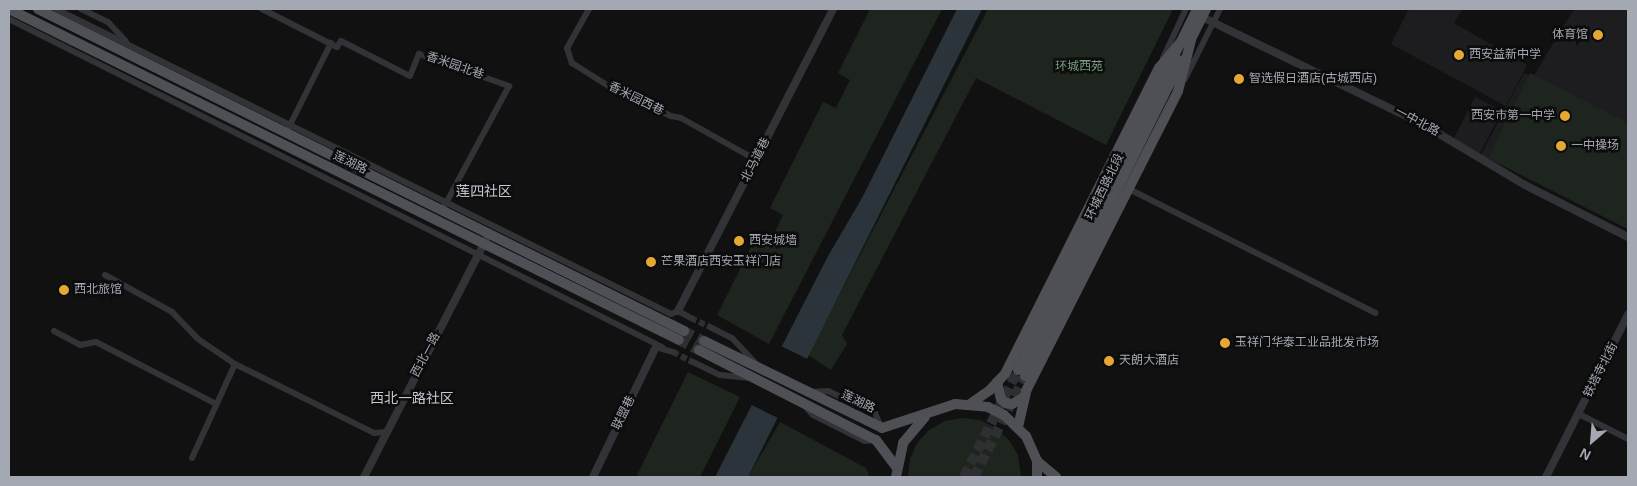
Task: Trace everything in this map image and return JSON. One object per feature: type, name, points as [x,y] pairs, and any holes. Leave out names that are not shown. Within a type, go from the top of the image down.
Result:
[{"type":"main road","name":"莲湖路","points":[[9,9],[481,249],[682,336],[489,234],[444,206],[38,9]]},
{"type":"main road","name":"环城西路北段","points":[[1202,12],[1191,40],[1021,373],[1180,43],[1202,12]]},
{"type":"main road","points":[[1018,427],[1024,397],[1178,91],[1191,40]]},
{"type":"main road","points":[[970,404],[1005,374],[1159,68],[1180,43]]},
{"type":"main road","points":[[754,379],[702,345],[760,368]]},
{"type":"main road","name":"莲湖路","points":[[760,368],[882,428],[928,415],[941,408],[970,404]]},
{"type":"main road","name":"莲湖路","points":[[754,379],[876,440]]},
{"type":"main road","points":[[997,382],[1001,399],[1006,403],[1012,404],[1024,397]]},
{"type":"main road","points":[[970,404],[1004,415],[1018,427],[1037,461],[1056,477]]},
{"type":"main road","points":[[896,472],[906,437],[928,415]]},
{"type":"main road","points":[[865,434],[872,430],[871,423]]},
{"type":"main road","points":[[876,440],[889,453],[896,472]]},
{"type":"main road","points":[[1036,477],[1037,461]]},
{"type":"street","points":[[56,9],[288,129],[331,43]]},
{"type":"street","points":[[81,9],[108,22],[132,47]]},
{"type":"street","name":"香米园北巷","points":[[262,9],[337,46],[341,41],[410,76],[419,54],[509,86],[444,206]]},
{"type":"street","name":"香米园西巷","points":[[589,9],[567,48],[572,62],[610,88],[671,116],[681,118],[756,160]]},
{"type":"street","name":"北马道巷","points":[[678,311],[833,9]]},
{"type":"street","points":[[1159,68],[1186,9]]},
{"type":"street","points":[[1178,91],[1220,9]]},
{"type":"street","name":"一中北路","points":[[1202,12],[1213,22],[1426,126],[1525,185],[1628,237]]},
{"type":"street","points":[[9,19],[481,249],[659,348],[673,352]]},
{"type":"street","points":[[1129,189],[1376,313]]},
{"type":"street","points":[[444,206],[670,314],[678,311],[691,318]]},
{"type":"street","name":"西北一路","points":[[364,477],[489,234]]},
{"type":"street","points":[[105,275],[172,312],[198,339],[235,364],[374,433],[386,432]]},
{"type":"street","name":"铁塔寺北街","points":[[1546,477],[1628,316]]},
{"type":"street","points":[[710,327],[732,338],[760,368]]},
{"type":"street","points":[[54,332],[82,345],[96,342],[216,404]]},
{"type":"street","name":"联盟巷","points":[[593,477],[659,348]]},
{"type":"street","points":[[693,362],[720,375],[754,379]]},
{"type":"street","points":[[192,458],[235,364]]},
{"type":"street","points":[[807,392],[828,391],[875,413],[882,428]]},
{"type":"street","points":[[802,403],[813,415],[865,441],[876,440]]},
{"type":"street","points":[[1579,414],[1628,439]]},
{"type":"shaded area","points":[[957,9],[982,9],[748,477],[715,477],[828,256],[862,198]]},
{"type":"shaded area","name":"西安益新中学","points":[[1409,9],[1462,9],[1454,23],[1527,65],[1506,106],[1391,44]]},
{"type":"shaded area","name":"一中操场","points":[[1574,9],[1628,9],[1628,229],[1481,155],[1524,73],[1533,77]]},
{"type":"shaded area","points":[[1475,97],[1502,111],[1480,153],[1453,140]]},
{"type":"green space","points":[[870,9],[942,9],[769,344],[717,315],[756,237],[769,244],[783,215],[770,208],[823,102],[836,108],[850,80],[838,73]]},
{"type":"green space","name":"环城西苑","points":[[988,9],[1173,9],[1106,145],[976,78],[842,335],[847,344],[831,370],[808,355]]},
{"type":"green space","name":"一中操场","points":[[1530,73],[1628,123],[1628,229],[1488,158]]},
{"type":"green space","points":[[688,372],[740,397],[700,477],[642,477],[637,475]]},
{"type":"green space","points":[[962,418],[980,420],[996,428],[1009,440],[1018,455],[1021,477],[908,477],[910,459],[917,443],[929,430],[945,421]]},
{"type":"green space","points":[[780,422],[866,468],[870,477],[748,477]]},
{"type":"pier","points":[[779,345],[810,360],[781,419],[750,404]]},
{"type":"tunnel","points":[[691,318],[710,327]]},
{"type":"tunnel","points":[[684,331],[704,341]]},
{"type":"tunnel","points":[[679,340],[699,350]]},
{"type":"tunnel","points":[[673,352],[693,362]]},
{"type":"tunnel","points":[[964,477],[1018,370]]},
{"type":"tunnel","points":[[974,477],[1025,376]]},
{"type":"place","name":"体育馆","points":[[1598,35]]},
{"type":"place","name":"西安益新中学","points":[[1459,55]]},
{"type":"place","name":"智选假日酒店(古城西店)","points":[[1239,79]]},
{"type":"place","name":"西安市第一中学","points":[[1565,116]]},
{"type":"place","name":"一中操场","points":[[1561,146]]},
{"type":"place","name":"西安城墙","points":[[739,241]]},
{"type":"place","name":"芒果酒店西安玉祥门店","points":[[651,262]]},
{"type":"place","name":"西北旅馆","points":[[64,290]]},
{"type":"place","name":"玉祥门华泰工业品批发市场","points":[[1225,343]]},
{"type":"place","name":"天朗大酒店","points":[[1109,361]]},
{"type":"district","name":"莲四社区","points":[[484,191]]},
{"type":"district","name":"西北一路社区","points":[[412,398]]}]
